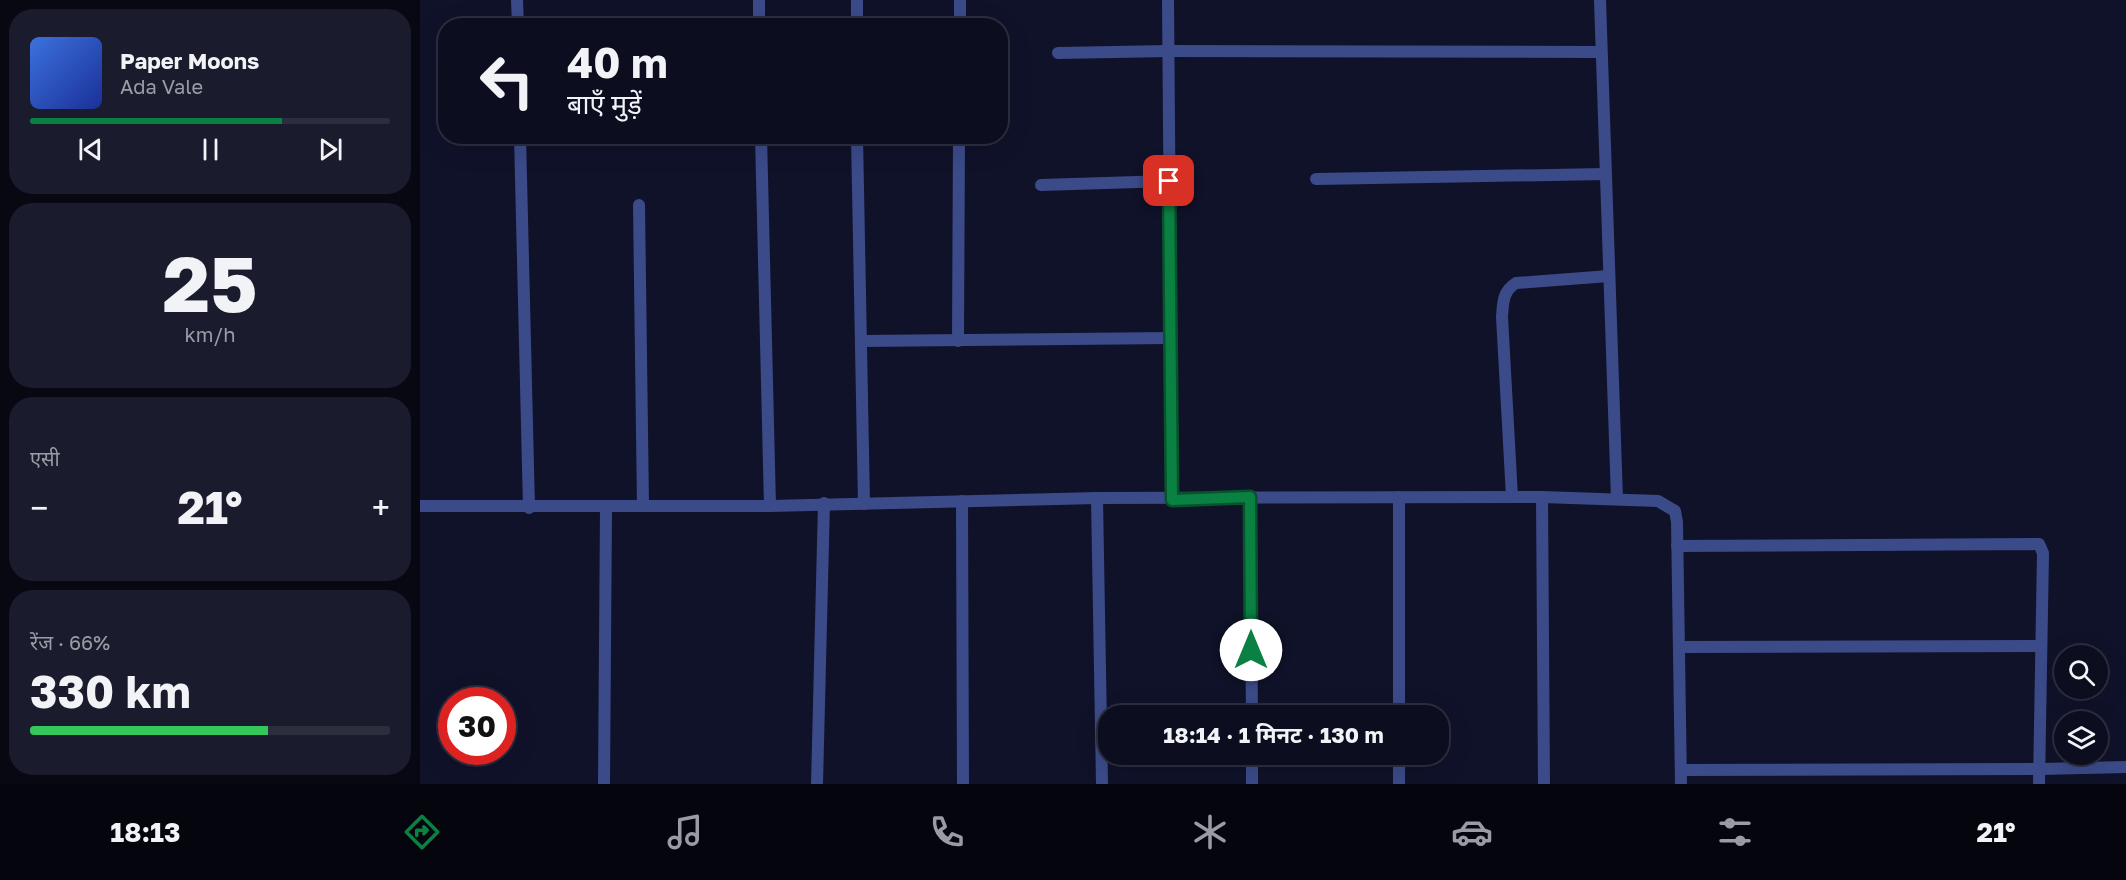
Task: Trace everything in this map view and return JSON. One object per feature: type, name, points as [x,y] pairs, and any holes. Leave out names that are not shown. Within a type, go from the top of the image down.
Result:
[{"type":"street","points":[[517,0],[518,18]]},
{"type":"street","points":[[759,0],[759,18]]},
{"type":"street","points":[[857,0],[857,18]]},
{"type":"street","points":[[960,0],[960,18]]},
{"type":"street","points":[[1168,0],[1172,500]]},
{"type":"street","points":[[1600,0],[1617,499]]},
{"type":"street","points":[[1058,53],[1601,52]]},
{"type":"street","points":[[520,144],[529,508]]},
{"type":"street","points":[[761,144],[770,506]]},
{"type":"street","points":[[857,144],[864,504]]},
{"type":"street","points":[[958,341],[959,144]]},
{"type":"street","points":[[1316,179],[1605,174]]},
{"type":"street","points":[[1041,185],[1169,181]]},
{"type":"street","points":[[639,205],[643,506]]},
{"type":"street","points":[[1512,497],[1502,317],[1503,300],[1508,288],[1516,283],[1609,276]]},
{"type":"street","points":[[861,341],[1171,338]]},
{"type":"street","points":[[420,506],[529,508],[770,506],[824,503],[1097,498],[1172,500],[1250,497],[1542,497],[1658,501],[1675,511],[1677,522],[1680,784]]},
{"type":"street","points":[[1250,497],[1252,705]]},
{"type":"street","points":[[1399,497],[1399,705]]},
{"type":"street","points":[[1542,497],[1544,784]]},
{"type":"street","points":[[1097,498],[1102,784]]},
{"type":"street","points":[[962,501],[963,784]]},
{"type":"street","points":[[817,784],[824,503]]},
{"type":"street","points":[[604,784],[606,507]]},
{"type":"street","points":[[1677,546],[2039,544],[2043,553],[2039,784]]},
{"type":"street","points":[[1680,647],[2041,646]]},
{"type":"street","points":[[1252,765],[1252,784]]},
{"type":"street","points":[[1399,765],[1399,784]]},
{"type":"street","points":[[1681,770],[2126,767]]},
{"type":"route","points":[[1169,181],[1172,500],[1250,497],[1251,650]]}]
